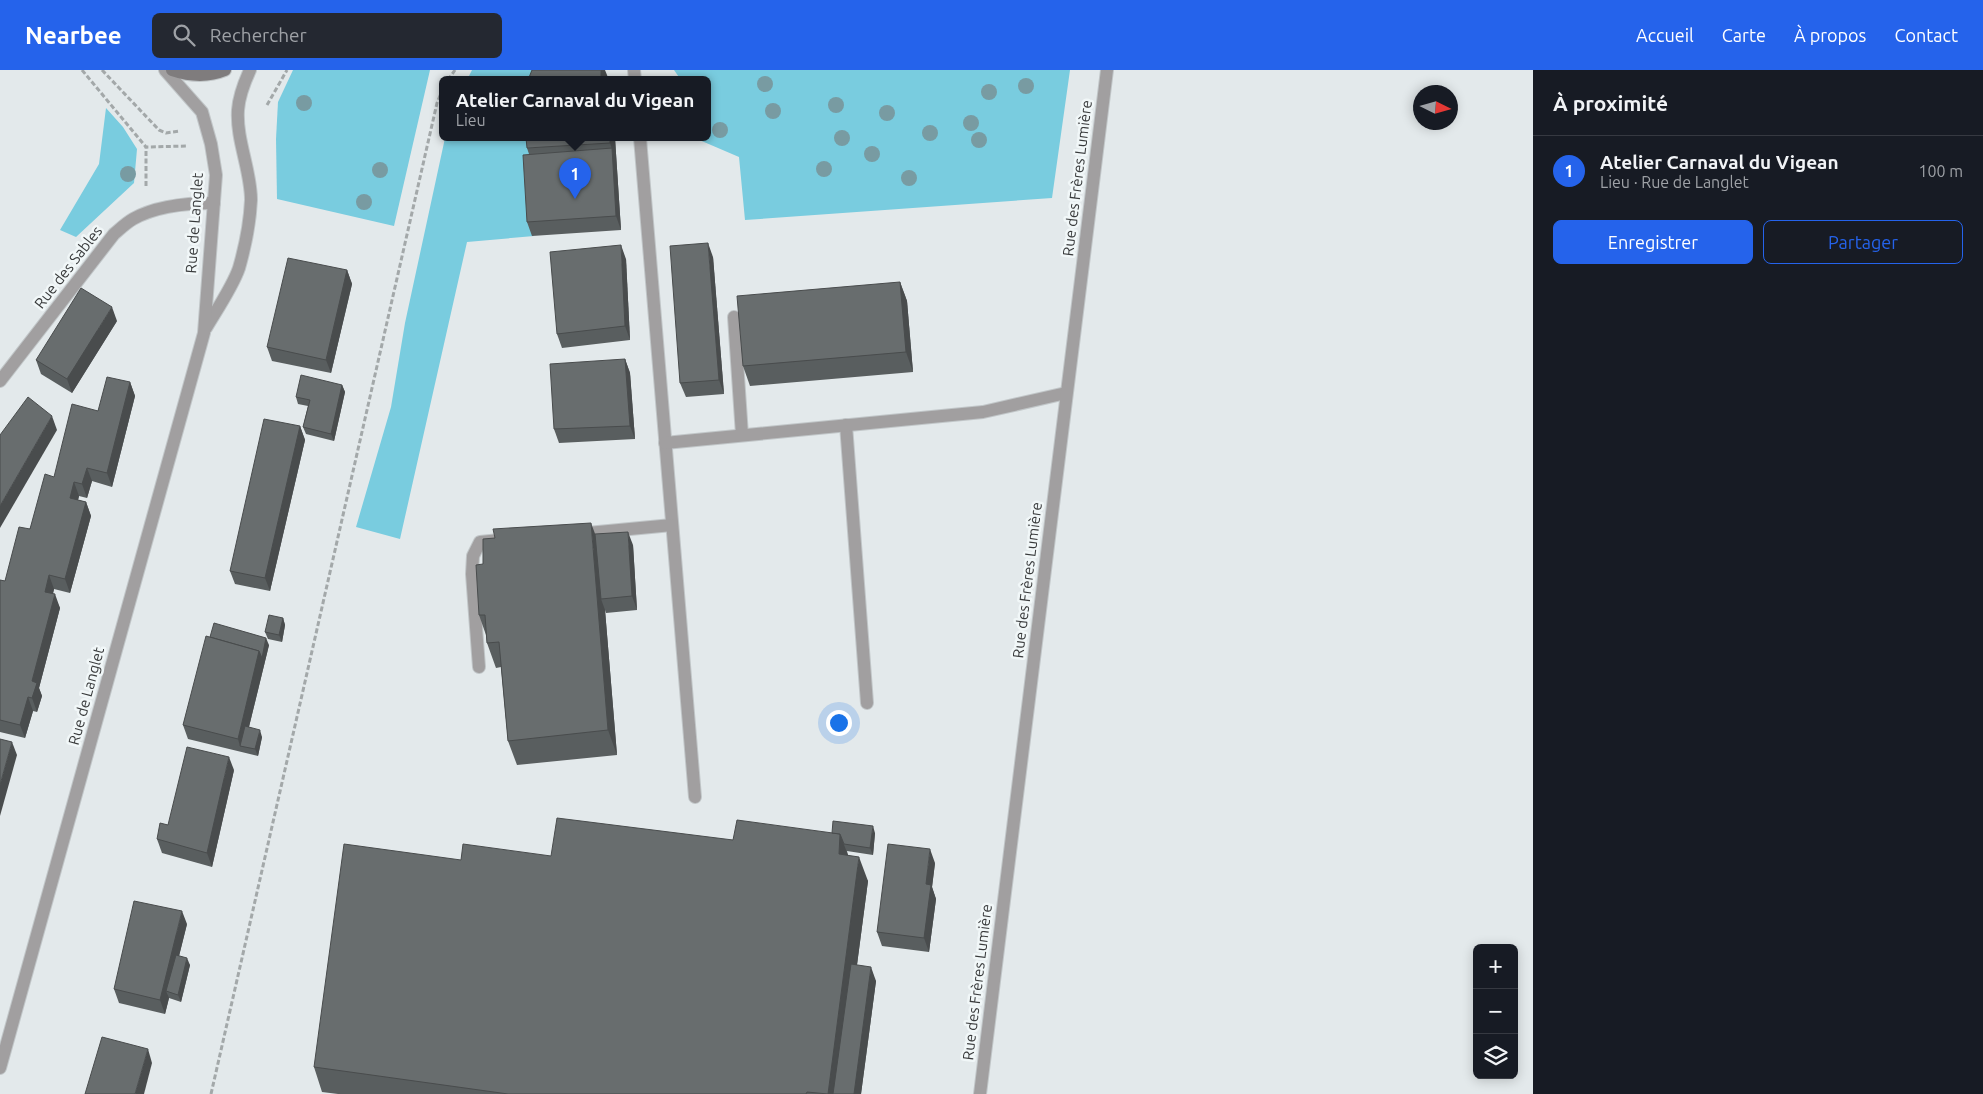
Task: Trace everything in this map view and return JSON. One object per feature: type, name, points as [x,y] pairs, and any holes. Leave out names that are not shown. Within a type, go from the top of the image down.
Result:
[{"type":"main road","points":[[172,70],[187,75],[214,74],[225,70]]},
{"type":"street","name":"Rue de Langlet","points":[[0,1068],[204,333],[216,174],[211,144],[202,112],[165,70]]},
{"type":"street","name":"Rue de Langlet","points":[[204,333],[238,269],[248,225],[251,200],[238,121],[238,109],[241,90],[250,70]]},
{"type":"street","name":"Rue des Frères Lumière","points":[[980,1094],[1107,70]]},
{"type":"street","points":[[640,141],[695,797]]},
{"type":"street","name":"Rue des Sables","points":[[0,381],[114,234],[133,219],[153,212],[192,203],[214,204]]},
{"type":"street","points":[[734,317],[742,435]]},
{"type":"street","points":[[665,442],[983,412],[1066,393]]},
{"type":"street","points":[[846,425],[867,703]]},
{"type":"street","points":[[566,535],[672,526]]},
{"type":"street","points":[[479,667],[472,574],[473,556],[480,542],[508,540]]},
{"type":"path","points":[[82,70],[146,146],[146,193],[153,212]]},
{"type":"path","points":[[210,1094],[439,98]]},
{"type":"path","points":[[146,146],[196,146],[211,144]]},
{"type":"shaded area","points":[[293,70],[430,70],[394,226],[277,199],[276,139],[278,102]]},
{"type":"shaded area","points":[[472,70],[545,70],[543,76],[469,76]]},
{"type":"shaded area","points":[[674,70],[1070,70],[1052,198],[745,220],[739,157],[702,141],[711,141],[711,76],[678,76]]},
{"type":"shaded area","points":[[106,108],[123,127],[137,149],[134,183],[76,237],[60,230],[99,164]]},
{"type":"shaded area","points":[[444,141],[532,141],[532,235],[534,236],[467,242],[400,539],[356,527],[391,407],[405,323]]},
{"type":"building","points":[[532,70],[601,70],[601,76],[530,76]]},
{"type":"building","points":[[526,141],[610,141],[610,143],[527,148]]},
{"type":"building","points":[[612,148],[616,216],[527,222],[523,155]]},
{"type":"building","points":[[708,243],[719,380],[680,383],[670,246]]},
{"type":"building","points":[[621,245],[625,326],[557,334],[550,252]]},
{"type":"building","points":[[288,258],[347,270],[326,360],[267,347]]},
{"type":"building","points":[[900,282],[906,352],[743,366],[737,296]]},
{"type":"building","points":[[81,288],[112,307],[67,379],[36,360]]},
{"type":"building","points":[[625,359],[630,426],[554,429],[550,364]]},
{"type":"building","points":[[301,375],[342,385],[331,434],[303,427],[310,400],[296,397]]},
{"type":"building","points":[[107,377],[130,382],[107,473],[87,468],[82,484],[74,482],[70,498],[86,502],[65,579],[49,575],[45,592],[55,594],[32,681],[37,683],[32,698],[28,697],[20,725],[0,720],[0,580],[5,581],[19,527],[30,529],[45,474],[54,477],[72,404],[98,411]]},
{"type":"building","points":[[28,397],[52,416],[0,506],[0,435]]},
{"type":"building","points":[[264,419],[300,426],[265,578],[230,571]]},
{"type":"building","points":[[591,523],[608,730],[508,741],[499,642],[487,643],[485,615],[479,615],[476,565],[483,564],[483,539],[495,538],[493,529]]},
{"type":"building","points":[[628,532],[632,596],[601,599],[595,534]]},
{"type":"building","points":[[269,615],[283,618],[279,635],[265,632]]},
{"type":"building","points":[[214,623],[266,638],[262,658],[259,651],[210,637]]},
{"type":"building","points":[[206,636],[259,651],[238,739],[183,725]]},
{"type":"building","points":[[245,726],[260,730],[255,749],[240,746]]},
{"type":"building","points":[[0,739],[12,742],[0,785]]},
{"type":"building","points":[[187,747],[229,757],[207,853],[157,839],[160,823],[168,825]]},
{"type":"building","points":[[557,818],[733,840],[737,820],[840,834],[839,854],[859,857],[828,1094],[807,1092],[806,1094],[508,1094],[314,1067],[344,844],[461,860],[463,844],[551,856]]},
{"type":"building","points":[[833,821],[873,826],[870,848],[844,844],[840,834],[832,833]]},
{"type":"building","points":[[888,844],[930,849],[926,884],[931,885],[924,938],[877,932]]},
{"type":"building","points":[[134,901],[182,911],[160,1000],[114,989]]},
{"type":"building","points":[[176,955],[187,958],[178,995],[166,991]]},
{"type":"building","points":[[851,964],[871,967],[854,1094],[833,1094]]},
{"type":"building","points":[[102,1037],[148,1049],[135,1094],[85,1094]]},
{"type":"place","name":"Atelier Carnaval du Vigean","points":[[575,199]]}]
